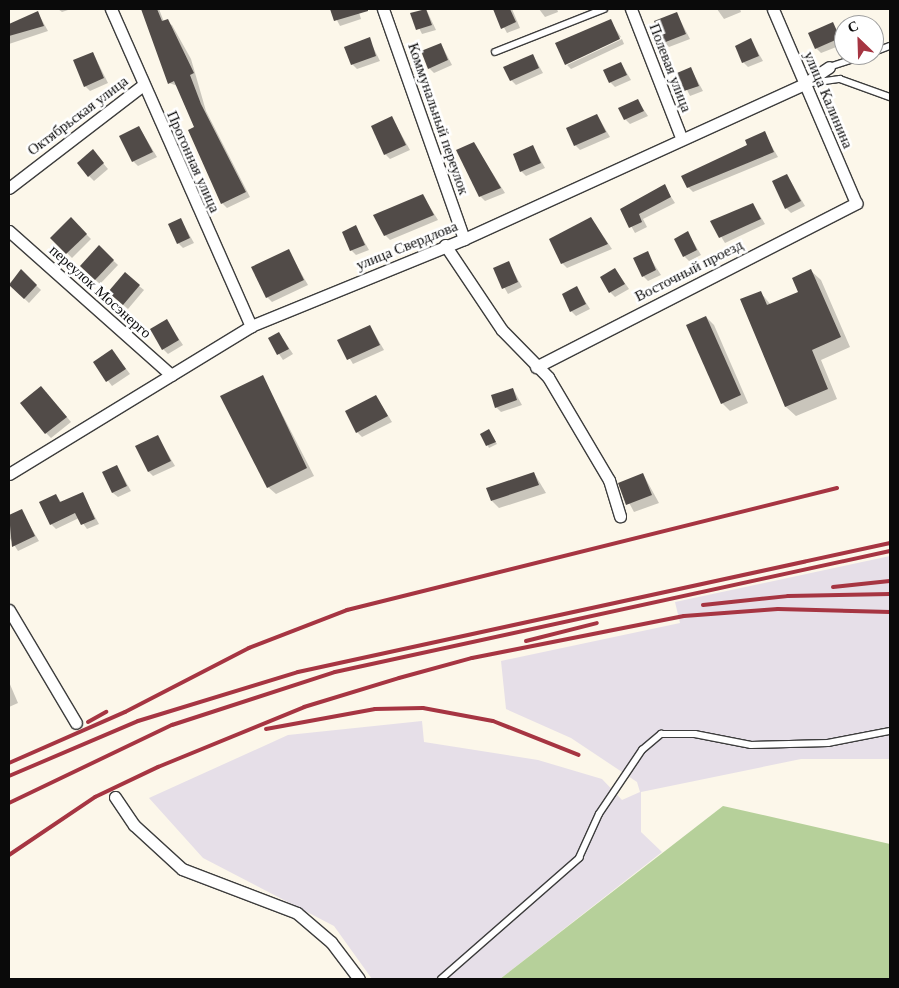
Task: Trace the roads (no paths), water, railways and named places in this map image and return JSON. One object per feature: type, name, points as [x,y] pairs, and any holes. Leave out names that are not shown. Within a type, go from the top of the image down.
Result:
[{"type":"street","name":"Прогонная улица","points":[[111,9],[142,86],[251,326]]},
{"type":"street","name":"Коммунальный переулок","points":[[383,9],[464,239]]},
{"type":"street","name":"Полевая улица","points":[[631,9],[681,137]]},
{"type":"street","name":"улица Калинина","points":[[773,9],[856,203]]},
{"type":"street","name":"улица Свердлова","points":[[9,474],[251,326],[464,239],[681,137],[804,84],[829,67]]},
{"type":"street","name":"Октябрьская улица","points":[[9,188],[142,86]]},
{"type":"street","name":"Восточный проезд","points":[[536,367],[856,203]]},
{"type":"street","name":"переулок Мосэнерго","points":[[9,231],[171,375]]},
{"type":"street","points":[[446,245],[502,330],[536,367],[548,377],[609,480],[620,516]]},
{"type":"street","points":[[9,610],[76,722]]},
{"type":"street","points":[[114,797],[134,825],[182,869],[297,912],[331,942],[359,979]]},
{"type":"lane","points":[[495,52],[604,9]]},
{"type":"lane","points":[[829,67],[835,65]]},
{"type":"lane","points":[[804,84],[840,78],[890,97]]},
{"type":"lane","points":[[441,979],[579,858],[599,814],[642,750],[662,734],[695,734],[751,745],[828,743],[890,731]]},
{"type":"railway","points":[[9,763],[125,712],[249,648],[347,610],[837,488]]},
{"type":"railway","points":[[9,776],[138,721],[298,672],[890,543]]},
{"type":"railway","points":[[9,803],[172,725],[335,672],[890,551]]},
{"type":"railway","points":[[833,587],[890,581]]},
{"type":"railway","points":[[703,605],[788,596],[890,594]]},
{"type":"railway","points":[[9,855],[95,797],[158,767],[304,707],[399,678],[472,658],[684,616],[778,609],[890,612]]},
{"type":"railway","points":[[526,641],[597,623]]},
{"type":"railway","points":[[266,729],[375,709],[423,708],[493,721],[579,755]]},
{"type":"railway","points":[[88,722],[106,712]]}]
